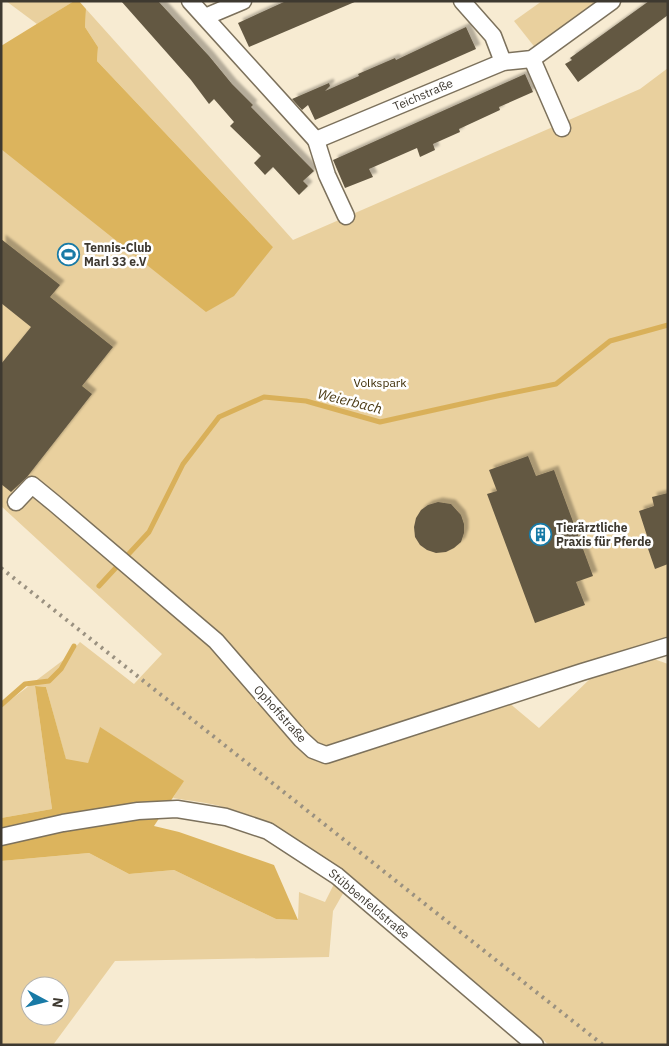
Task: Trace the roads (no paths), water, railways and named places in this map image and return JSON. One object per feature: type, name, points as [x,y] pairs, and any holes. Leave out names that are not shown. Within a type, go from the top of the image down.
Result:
[{"type":"street","points":[[190,1],[316,140],[326,175],[346,216]]},
{"type":"street","points":[[206,17],[243,1]]},
{"type":"street","points":[[462,1],[493,36],[503,62]]},
{"type":"street","points":[[562,128],[532,59],[612,1]]},
{"type":"street","name":"Teichstraße","points":[[316,140],[503,62],[532,59]]},
{"type":"street","name":"Ophoffstraße","points":[[16,502],[32,486],[54,502],[216,641],[301,739],[312,750],[326,755],[668,646]]},
{"type":"street","name":"Stübbenfeldstraße","points":[[1,837],[63,823],[138,811],[177,809],[226,817],[268,831],[337,876],[535,1045]]},
{"type":"waterway","name":"Weierbach","points":[[99,586],[149,532],[183,464],[219,417],[264,397],[306,401],[380,422],[556,384],[610,341],[668,325]]},
{"type":"waterway","name":"Weierbach","points":[[1,705],[25,684],[49,681],[61,669],[74,646]]},
{"type":"railway","points":[[1,568],[603,1045]]},
{"type":"place","name":"Tennis-Club Marl 33 e.V","points":[[68,255]]},
{"type":"place","name":"Tierärztliche Praxis für Pferde","points":[[540,535]]},
{"type":"park label","name":"Volkspark","points":[[380,383]]}]
